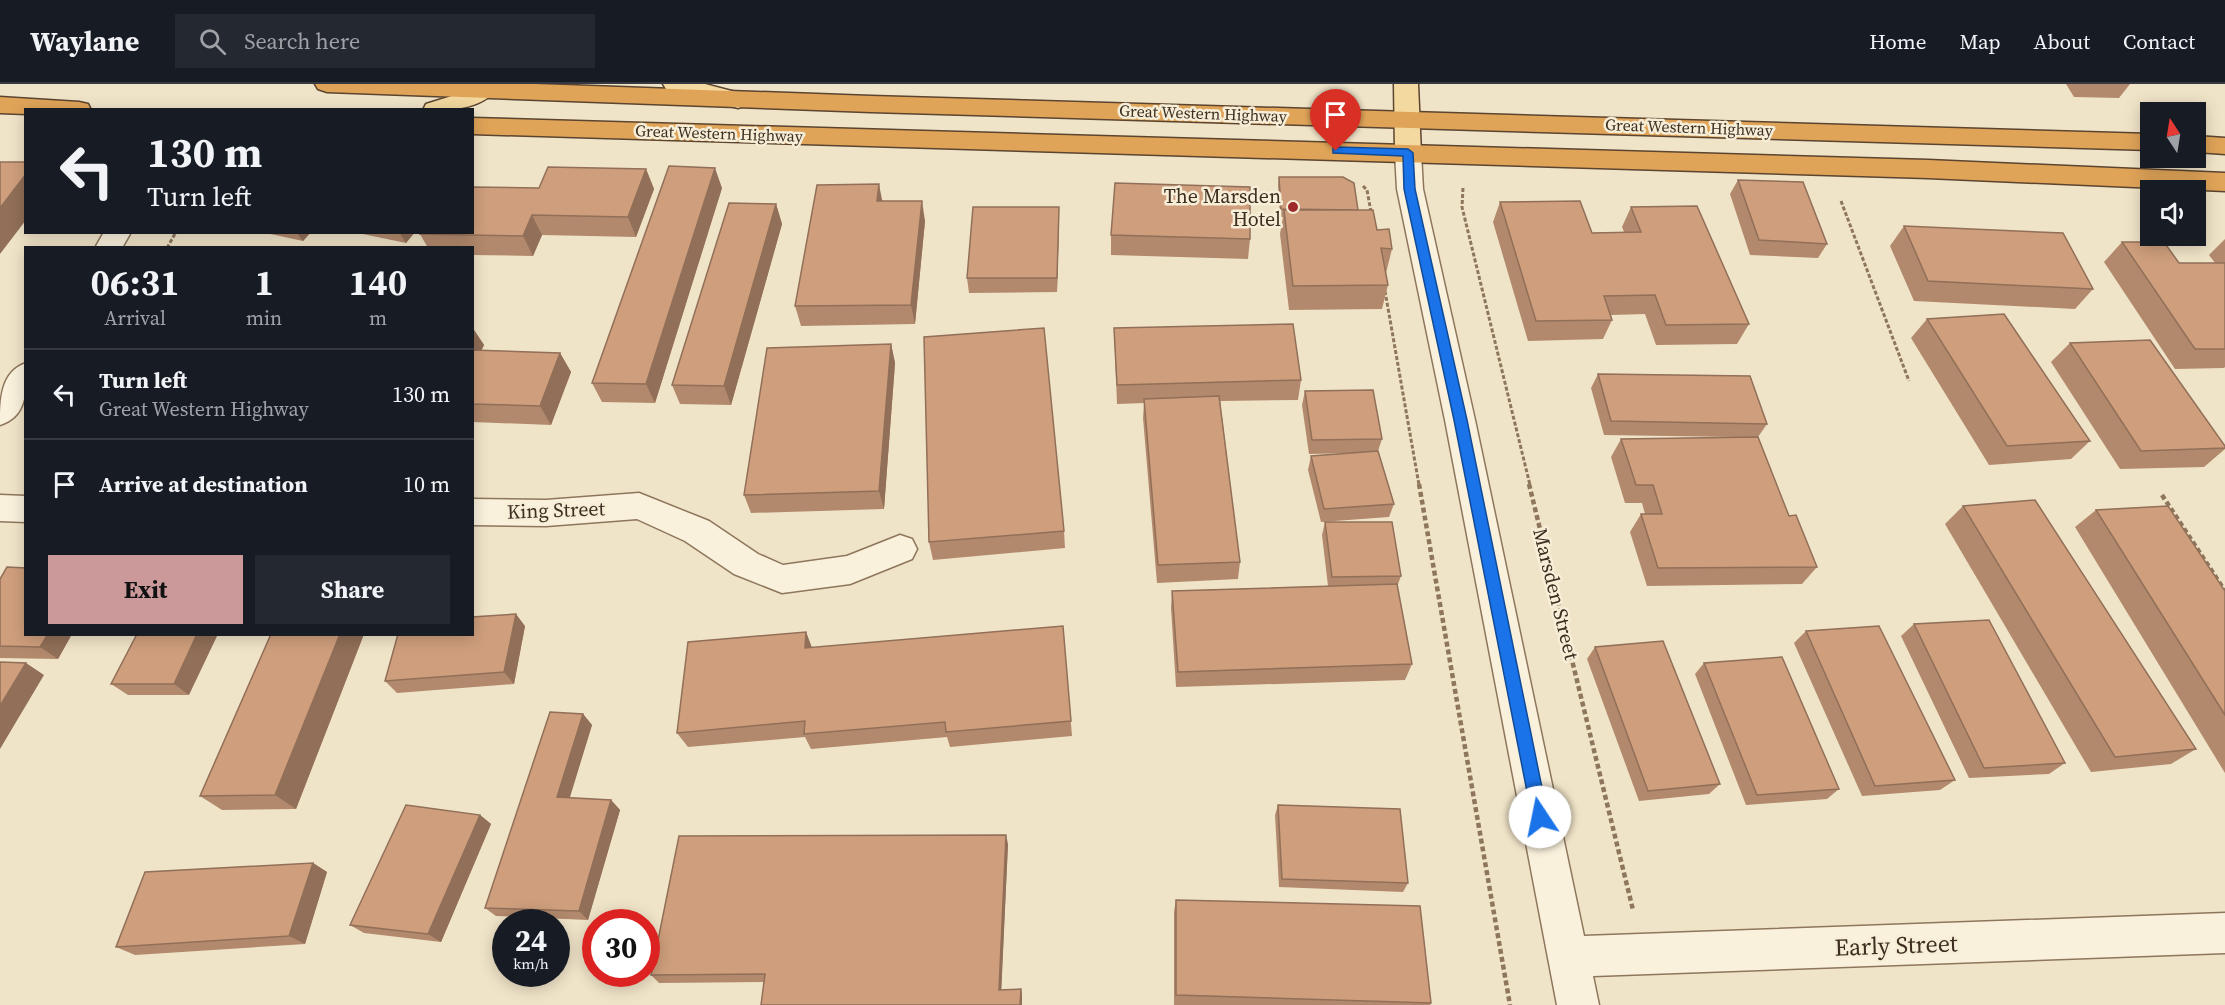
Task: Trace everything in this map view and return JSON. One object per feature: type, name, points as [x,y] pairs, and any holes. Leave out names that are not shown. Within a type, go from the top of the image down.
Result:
[{"type":"highway","name":"Great Western Highway","points":[[327,84],[485,87],[738,100],[2140,142]]},
{"type":"highway","points":[[0,105],[47,108]]},
{"type":"highway","name":"Great Western Highway","points":[[474,126],[1830,166],[2225,182]]},
{"type":"highway","points":[[2206,145],[2225,146]]},
{"type":"main road","points":[[675,84],[738,100]]},
{"type":"main road","points":[[1406,84],[1408,153]]},
{"type":"main road","points":[[441,108],[464,100],[485,87]]},
{"type":"street","points":[[1408,153],[1410,189],[1460,420],[1578,1005]]},
{"type":"street","points":[[0,413],[24,377]]},
{"type":"street","name":"King Street","points":[[474,512],[546,513],[639,506],[697,531],[746,564],[782,579],[850,570],[900,549]]},
{"type":"street","points":[[0,508],[24,508]]},
{"type":"street","name":"Early Street","points":[[1568,957],[2225,933]]},
{"type":"path","points":[[1830,166],[1838,194],[1909,381]]},
{"type":"path","name":"Marsden Street","points":[[1464,182],[1461,207],[1644,954]]},
{"type":"path","points":[[1362,184],[1367,190],[1371,213]]},
{"type":"path","points":[[1384,284],[1510,1005]]},
{"type":"path","points":[[2162,495],[2225,591]]},
{"type":"building","points":[[0,162],[24,162],[24,177],[0,208]]},
{"type":"building","points":[[669,166],[715,168],[646,384],[592,383]]},
{"type":"building","points":[[548,167],[646,169],[628,217],[532,215],[523,236],[420,234],[474,234],[474,187],[539,188]]},
{"type":"building","points":[[1279,177],[1343,177],[1354,183],[1358,210],[1281,209]]},
{"type":"building","points":[[1738,180],[1803,182],[1827,244],[1759,240]]},
{"type":"building","points":[[1115,183],[1250,187],[1250,239],[1111,235]]},
{"type":"building","points":[[879,184],[877,201],[922,201],[911,305],[795,306],[817,185]]},
{"type":"building","points":[[1580,201],[1592,233],[1641,232],[1631,207],[1697,206],[1749,324],[1666,325],[1655,295],[1604,296],[1612,320],[1536,321],[1500,202]]},
{"type":"building","points":[[729,203],[776,204],[724,386],[672,385]]},
{"type":"building","points":[[973,207],[1059,207],[1057,278],[967,278]]},
{"type":"building","points":[[1284,210],[1373,210],[1377,230],[1389,229],[1392,249],[1381,248],[1388,285],[1293,286]]},
{"type":"building","points":[[1904,226],[2063,233],[2093,289],[1928,281]]},
{"type":"building","points":[[2122,242],[2140,242],[2140,246],[2167,246],[2179,263],[2225,263],[2225,349],[2195,349]]},
{"type":"building","points":[[2004,314],[2090,441],[2007,446],[1927,319]]},
{"type":"building","points":[[1293,324],[1301,380],[1117,385],[1114,328]]},
{"type":"building","points":[[1044,328],[1064,531],[929,542],[924,337]]},
{"type":"building","points":[[2150,340],[2225,448],[2141,451],[2070,343]]},
{"type":"building","points":[[891,344],[879,491],[744,495],[767,348]]},
{"type":"building","points":[[474,350],[560,353],[540,406],[474,404]]},
{"type":"building","points":[[1598,374],[1750,376],[1767,424],[1611,421]]},
{"type":"building","points":[[1373,390],[1382,439],[1312,440],[1305,391]]},
{"type":"building","points":[[1219,396],[1240,562],[1158,565],[1144,399]]},
{"type":"building","points":[[1758,437],[1789,516],[1796,515],[1817,567],[1658,568],[1641,514],[1662,514],[1653,485],[1636,485],[1621,439]]},
{"type":"building","points":[[1378,451],[1394,504],[1324,509],[1311,456]]},
{"type":"building","points":[[2035,500],[2196,749],[2115,757],[1963,506]]},
{"type":"building","points":[[2168,506],[2225,591],[2225,715],[2096,510]]},
{"type":"building","points":[[1325,522],[1392,522],[1401,576],[1332,577]]},
{"type":"building","points":[[7,567],[24,568],[24,636],[47,636],[40,647],[0,646],[0,579]]},
{"type":"building","points":[[1397,584],[1412,664],[1178,672],[1172,591]]},
{"type":"building","points":[[516,614],[504,672],[385,681],[397,636],[474,636],[474,617]]},
{"type":"building","points":[[1989,620],[2065,763],[1984,768],[1914,624]]},
{"type":"building","points":[[1063,626],[1071,721],[946,732],[945,722],[804,734],[805,721],[677,733],[688,642],[806,632],[805,648]]},
{"type":"building","points":[[1879,626],[1955,780],[1875,786],[1806,631]]},
{"type":"building","points":[[136,636],[196,636],[174,684],[111,684]]},
{"type":"building","points":[[270,636],[339,636],[275,795],[200,796]]},
{"type":"building","points":[[1663,641],[1720,784],[1648,791],[1595,647]]},
{"type":"building","points":[[1782,657],[1839,789],[1757,795],[1704,663]]},
{"type":"building","points":[[0,662],[26,663],[0,706]]},
{"type":"building","points":[[550,712],[583,714],[557,797],[611,800],[579,911],[485,908]]},
{"type":"building","points":[[406,805],[480,815],[428,934],[350,925]]},
{"type":"building","points":[[1278,805],[1400,809],[1408,883],[1282,879]]},
{"type":"building","points":[[1006,835],[999,990],[1021,989],[1020,1005],[761,1005],[765,974],[660,975],[660,930],[679,836]]},
{"type":"building","points":[[313,863],[289,936],[116,947],[145,872]]},
{"type":"building","points":[[1176,900],[1420,906],[1431,1003],[1176,995]]},
{"type":"place","name":"The Marsden Hotel","points":[[1293,207]]},
{"type":"route","points":[[1336,151],[1408,153],[1410,189],[1460,420],[1540,817]]}]
